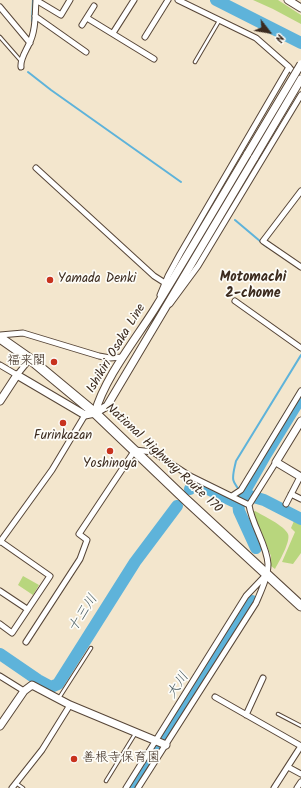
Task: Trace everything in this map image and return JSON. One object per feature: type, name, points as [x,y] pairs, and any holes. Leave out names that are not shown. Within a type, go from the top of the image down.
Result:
[{"type":"highway","name":"National Highway Route 170","points":[[0,337],[95,413],[301,606]]},
{"type":"main road","points":[[288,0],[301,8]]},
{"type":"main road","name":"Ishikiri Osaka Line","points":[[95,413],[107,406],[162,314],[252,155],[301,64]]},
{"type":"main road","name":"Ishikiri Osaka Line","points":[[95,413],[99,398],[123,357],[301,79]]},
{"type":"main road","points":[[0,401],[17,375],[85,415],[95,413]]},
{"type":"main road","points":[[300,477],[276,462],[301,421]]},
{"type":"main road","points":[[0,726],[3,715],[32,685],[70,705],[166,745]]},
{"type":"street","points":[[21,67],[21,61],[33,36],[36,0],[61,15],[70,0]]},
{"type":"street","points":[[113,34],[134,0]]},
{"type":"street","points":[[145,37],[167,0]]},
{"type":"street","points":[[178,0],[256,38],[289,67],[298,78],[301,79]]},
{"type":"street","points":[[82,25],[94,6]]},
{"type":"street","points":[[0,7],[30,43]]},
{"type":"street","points":[[35,16],[86,52]]},
{"type":"street","points":[[87,18],[154,59]]},
{"type":"street","points":[[154,309],[180,254],[289,67]]},
{"type":"street","points":[[162,314],[178,295],[198,266],[301,95]]},
{"type":"street","points":[[36,168],[154,276],[165,283]]},
{"type":"street","points":[[301,191],[264,241],[301,267]]},
{"type":"street","points":[[235,301],[301,348]]},
{"type":"street","points":[[0,337],[23,333],[98,356],[110,358],[123,357]]},
{"type":"street","points":[[0,365],[17,375],[30,360]]},
{"type":"street","points":[[234,497],[241,490],[301,391]]},
{"type":"street","points":[[0,624],[12,633],[50,576],[0,542],[52,470],[85,415]]},
{"type":"street","points":[[26,642],[80,559],[87,540],[79,534],[134,450],[153,452],[190,476],[248,504]]},
{"type":"street","points":[[141,786],[256,603],[267,574],[268,564],[266,553],[250,516],[248,504],[276,462]]},
{"type":"street","points":[[286,504],[300,477]]},
{"type":"street","points":[[291,494],[301,499]]},
{"type":"street","points":[[126,788],[246,596],[267,574]]},
{"type":"street","points":[[0,591],[27,609]]},
{"type":"street","points":[[0,676],[24,692]]},
{"type":"street","points":[[246,715],[263,678]]},
{"type":"street","points":[[215,696],[301,746],[274,788]]},
{"type":"street","points":[[12,788],[42,750],[70,705]]},
{"type":"street","points":[[288,767],[301,774]]},
{"type":"street","points":[[297,788],[301,782]]},
{"type":"lane","points":[[195,62],[220,20]]},
{"type":"lane","points":[[0,37],[21,61]]},
{"type":"lane","points":[[59,699],[91,648]]},
{"type":"lane","points":[[278,714],[301,726]]},
{"type":"lane","points":[[106,781],[136,733]]},
{"type":"lane","points":[[16,783],[23,788]]},
{"type":"green space","points":[[253,0],[278,0],[301,15],[301,24],[273,9]]},
{"type":"green space","points":[[255,511],[278,524],[288,534],[288,541],[282,557],[275,569],[271,566],[271,556],[253,512]]},
{"type":"green space","points":[[294,521],[301,524],[301,553],[293,564],[282,562],[295,532],[291,528]]},
{"type":"green space","points":[[23,576],[39,585],[33,595],[18,585]]},
{"type":"waterway","points":[[32,21],[33,0]]},
{"type":"waterway","points":[[216,0],[301,43]]},
{"type":"waterway","points":[[28,72],[181,182]]},
{"type":"waterway","points":[[235,220],[267,247]]},
{"type":"waterway","points":[[243,494],[233,479],[236,461],[301,355]]},
{"type":"waterway","name":"大川","points":[[256,548],[239,511],[238,503],[301,397]]},
{"type":"waterway","name":"十三川","points":[[190,489],[194,484],[200,485],[233,501],[241,498]]},
{"type":"waterway","points":[[243,494],[264,500],[301,519]]},
{"type":"waterway","name":"十三川","points":[[0,654],[51,687],[58,684],[135,562],[177,506]]},
{"type":"waterway","name":"大川","points":[[132,788],[156,748],[252,601]]},
{"type":"place","name":"Yamada Denki","points":[[50,280]]},
{"type":"place","name":"福来閣","points":[[54,362]]},
{"type":"place","name":"Furinkazan","points":[[63,423]]},
{"type":"place","name":"Yoshinoya","points":[[110,451]]},
{"type":"place","name":"善根寺保育園","points":[[74,759]]},
{"type":"district","name":"Motomachi 2-chome","points":[[253,288]]}]
